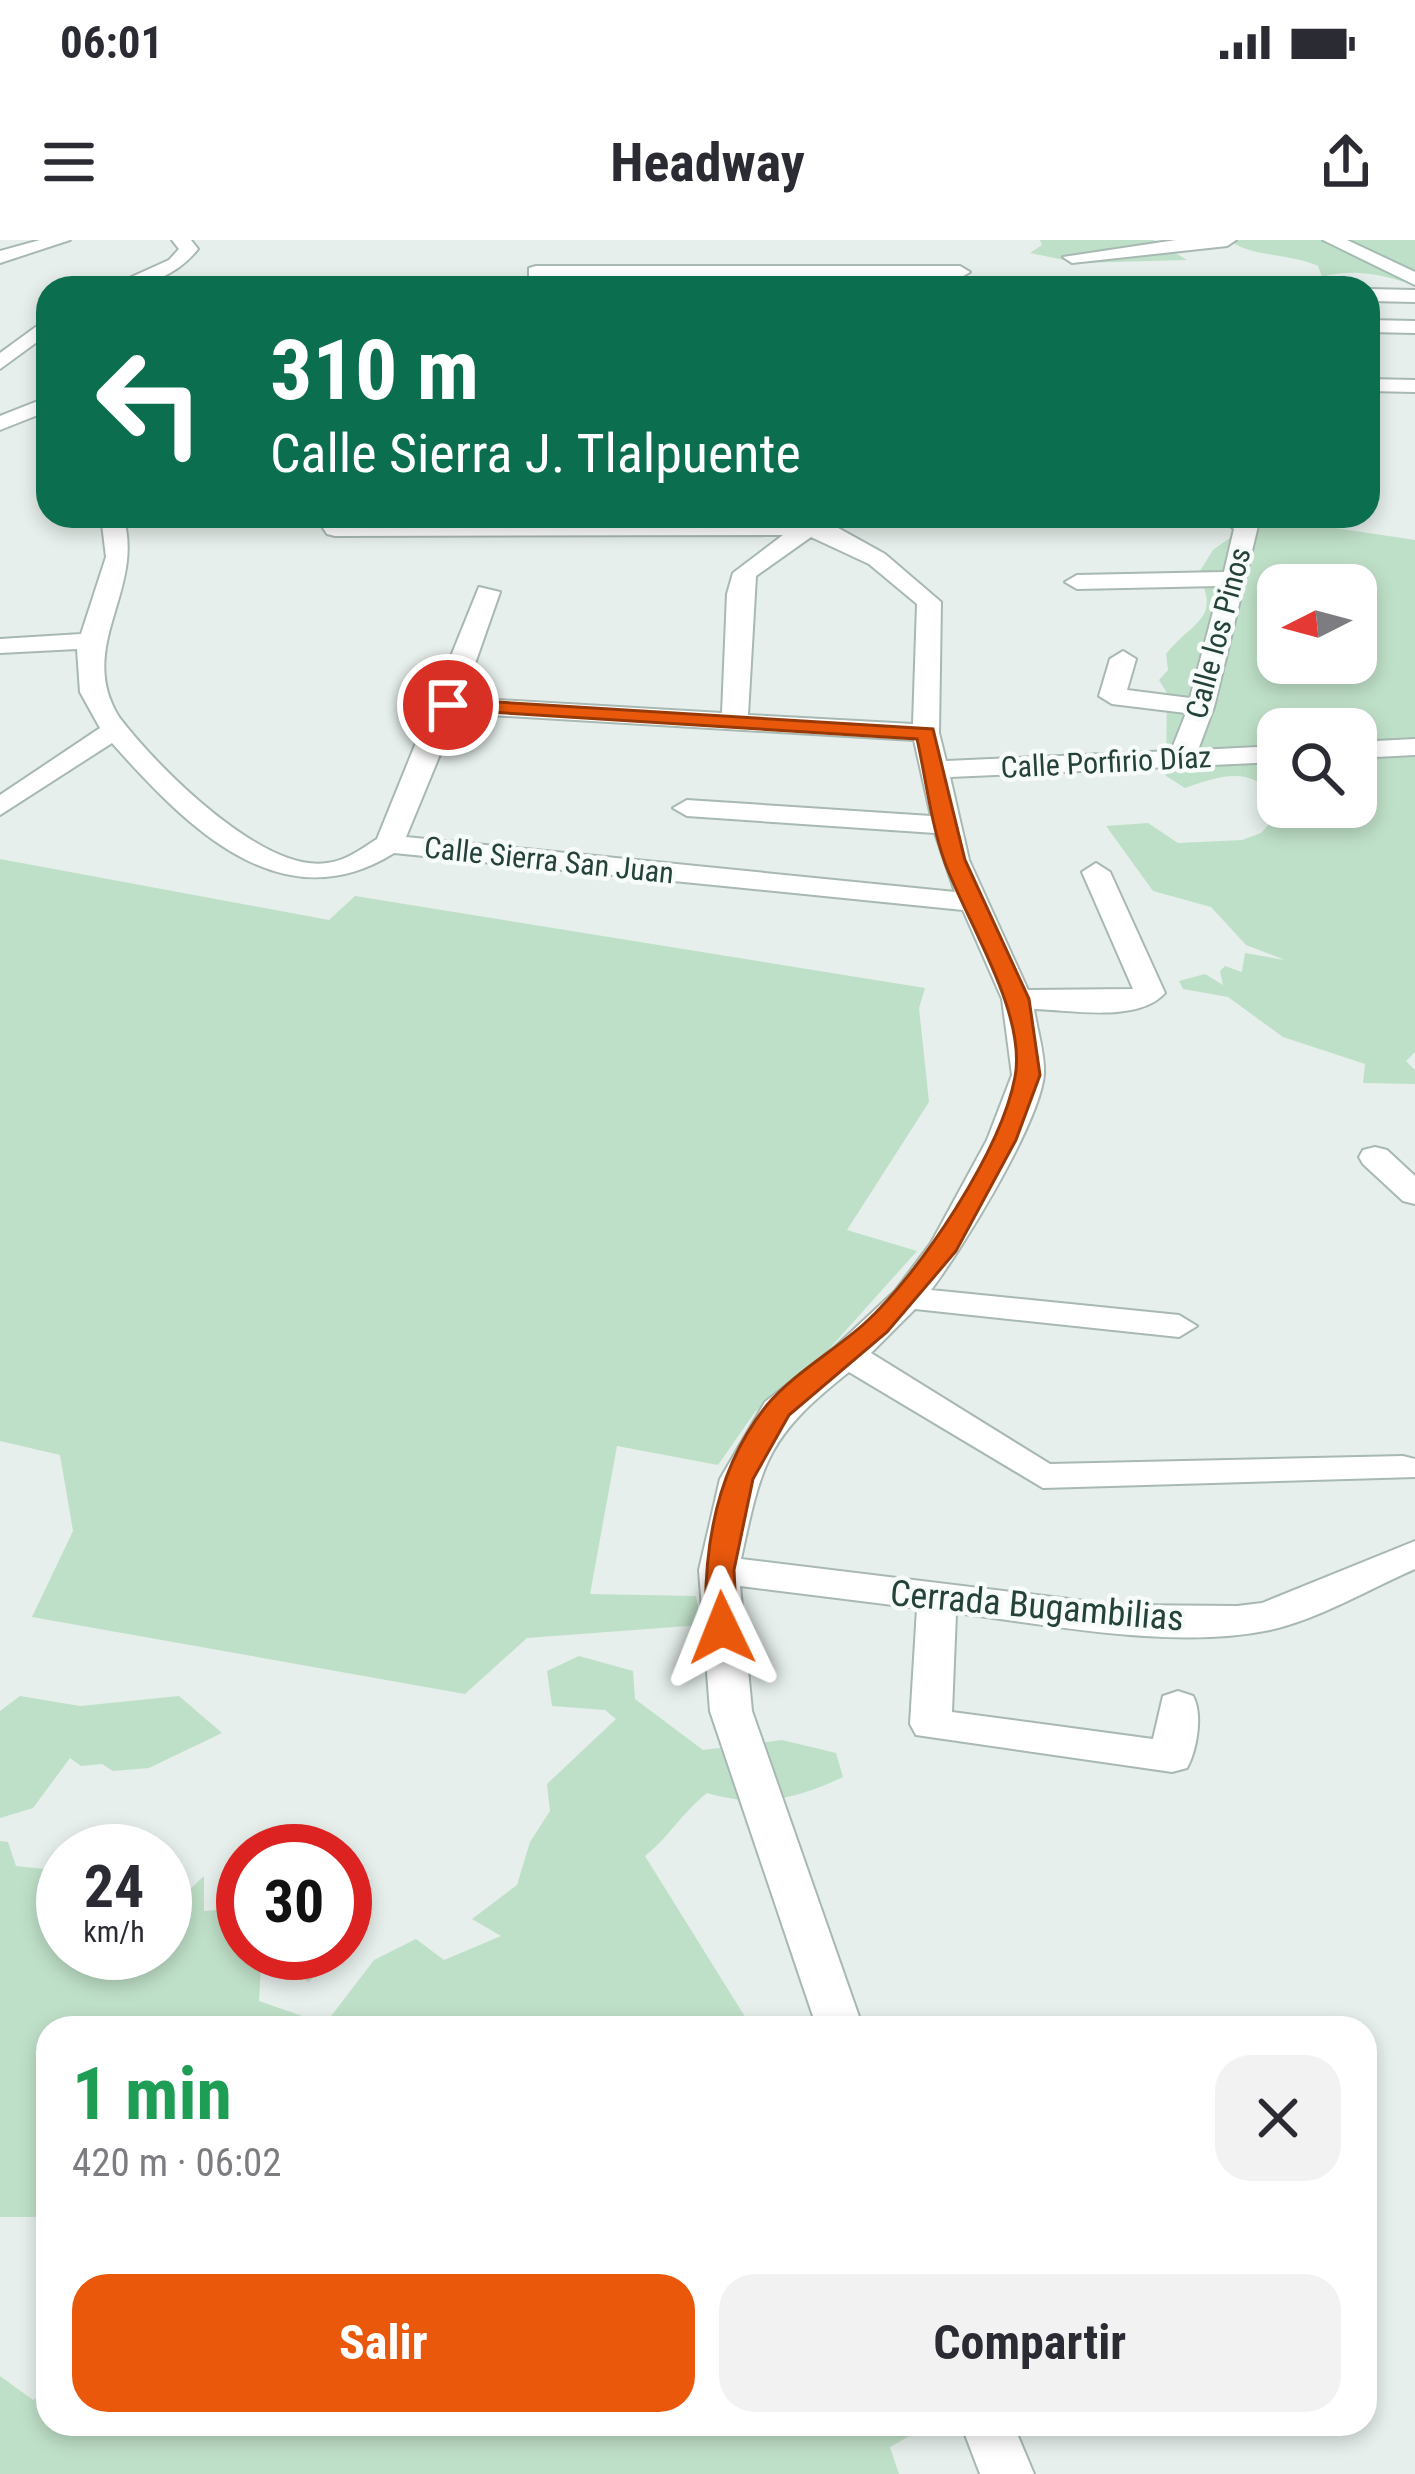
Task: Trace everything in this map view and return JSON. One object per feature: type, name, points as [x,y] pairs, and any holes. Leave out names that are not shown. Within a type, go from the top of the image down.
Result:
[{"type":"street","points":[[21,240],[55,242]]},
{"type":"street","points":[[148,276],[176,265],[189,249],[182,240]]},
{"type":"street","points":[[1072,256],[1227,240]]},
{"type":"street","points":[[1332,240],[1415,279]]},
{"type":"street","points":[[0,257],[55,242]]},
{"type":"street","points":[[536,272],[958,272]]},
{"type":"street","points":[[1380,296],[1415,296]]},
{"type":"street","points":[[1380,326],[1415,327]]},
{"type":"street","points":[[0,363],[36,334]]},
{"type":"street","points":[[1380,385],[1415,386]]},
{"type":"street","points":[[0,424],[36,408]]},
{"type":"street","points":[[0,807],[113,731],[96,704],[88,670],[112,592],[118,528]]},
{"type":"street","points":[[735,721],[739,594],[745,573],[807,528]]},
{"type":"street","points":[[825,528],[877,559],[928,602],[926,733],[971,902],[1017,999],[1028,1075],[1003,1140],[947,1246],[907,1298],[848,1354],[778,1410],[739,1479],[719,1570],[731,1711],[836,2016]]},
{"type":"street","name":"Calle los Pinos","points":[[1181,759],[1201,707],[1245,528]]},
{"type":"street","points":[[1077,582],[1232,579]]},
{"type":"street","points":[[389,844],[448,705],[488,592]]},
{"type":"street","points":[[0,646],[94,641]]},
{"type":"street","points":[[1123,659],[1112,696],[1201,707]]},
{"type":"street","points":[[448,705],[926,733]]},
{"type":"street","name":"Calle Sierra San Juan","points":[[113,731],[224,836],[259,858],[322,874],[366,863],[389,844],[971,902]]},
{"type":"street","points":[[1377,749],[1415,747]]},
{"type":"street","name":"Calle Porfirio Díaz","points":[[934,770],[1257,755]]},
{"type":"street","points":[[687,808],[947,825]]},
{"type":"street","points":[[1017,999],[1121,1002],[1150,992],[1096,872]]},
{"type":"street","points":[[1375,1157],[1415,1194]]},
{"type":"street","points":[[907,1298],[1179,1327]]},
{"type":"street","points":[[848,1354],[1043,1476],[1403,1468]]},
{"type":"street","name":"Cerrada Bugambilias","points":[[719,1570],[1118,1619],[1237,1620],[1269,1616],[1415,1554]]},
{"type":"street","points":[[937,1599],[931,1724],[1172,1757],[1178,1706]]},
{"type":"street","points":[[992,2436],[1006,2474]]},
{"type":"green space","points":[[1040,240],[1153,240],[1187,260],[1079,263],[1030,253],[1042,245]]},
{"type":"green space","points":[[1230,240],[1415,240],[1415,285],[1368,274],[1322,276],[1318,266]]},
{"type":"green space","points":[[1240,528],[1335,528],[1415,540],[1415,1052],[1406,1061],[1415,1070],[1415,1084],[1363,1083],[1365,1064],[1283,1037],[1228,997],[1183,989],[1179,981],[1205,974],[1223,985],[1220,971],[1225,966],[1242,972],[1245,953],[1285,960],[1246,945],[1211,907],[1153,891],[1106,826],[1148,823],[1178,843],[1242,840],[1266,828],[1377,828],[1377,708],[1257,708],[1257,782],[1235,776],[1185,788],[1166,776],[1167,693],[1159,680],[1168,670],[1166,654],[1205,611],[1205,589],[1198,574],[1213,550]]},
{"type":"green space","points":[[0,859],[329,920],[355,896],[925,988],[919,1008],[929,1102],[847,1230],[917,1251],[821,1358],[755,1412],[718,1465],[617,1446],[590,1594],[696,1596],[701,1625],[527,1638],[465,1694],[32,1617],[73,1531],[60,1455],[0,1441]]},
{"type":"green space","points":[[579,1656],[633,1671],[635,1699],[703,1750],[782,1740],[836,1753],[843,1777],[809,1791],[760,1800],[707,1793],[645,1856],[745,2016],[331,2016],[359,1980],[372,1980],[374,1960],[416,1939],[444,1960],[501,1936],[472,1919],[517,1885],[530,1842],[550,1811],[547,1784],[616,1719],[605,1710],[552,1706],[547,1671]]},
{"type":"green space","points":[[20,1696],[80,1706],[179,1696],[222,1733],[149,1768],[113,1771],[102,1764],[81,1766],[70,1758],[33,1808],[0,1818],[0,1711]]},
{"type":"green space","points":[[0,1841],[8,1842],[16,1866],[36,1868],[36,1980],[192,1980],[192,1887],[204,1876],[204,1911],[216,1910],[216,1980],[260,1980],[259,2001],[302,2016],[36,2016],[36,2217],[0,2217]]},
{"type":"green space","points":[[0,2376],[36,2398],[36,2436],[910,2436],[890,2447],[899,2474],[0,2474]]},
{"type":"route","points":[[448,705],[926,733],[955,860],[1017,999],[1028,1075],[1003,1140],[947,1246],[907,1298],[848,1354],[778,1410],[739,1479],[719,1570],[722,1628]]}]
